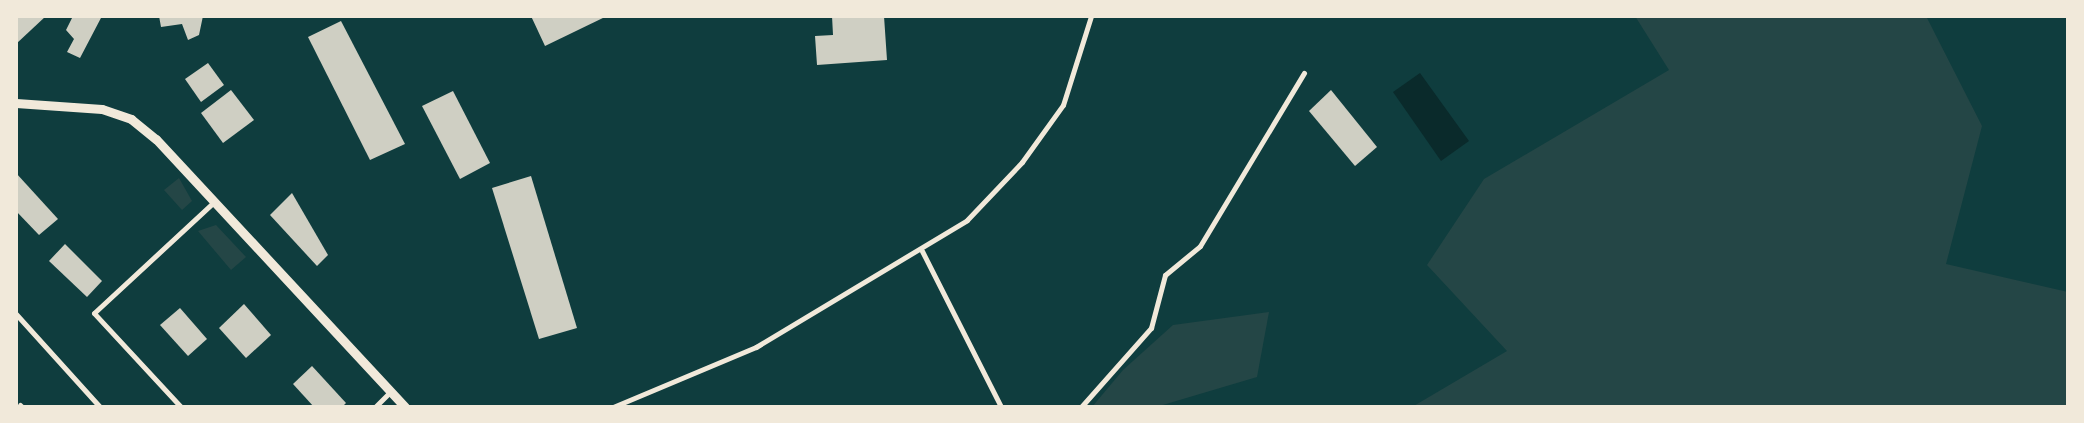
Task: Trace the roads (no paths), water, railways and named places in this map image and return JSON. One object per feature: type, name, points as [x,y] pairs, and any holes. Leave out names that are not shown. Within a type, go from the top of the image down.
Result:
[{"type":"street","points":[[613,407],[725,364],[922,251],[967,220],[1022,162],[1053,119],[1066,96],[1091,16]]},
{"type":"street","points":[[1081,407],[1151,328],[1165,275],[1200,246],[1304,73]]},
{"type":"street","points":[[16,103],[102,109],[131,119],[156,139],[405,407]]},
{"type":"street","points":[[181,407],[94,314],[215,202]]},
{"type":"street","points":[[922,251],[1001,407]]},
{"type":"street","points":[[16,314],[100,407]]},
{"type":"street","points":[[375,407],[391,391]]}]
